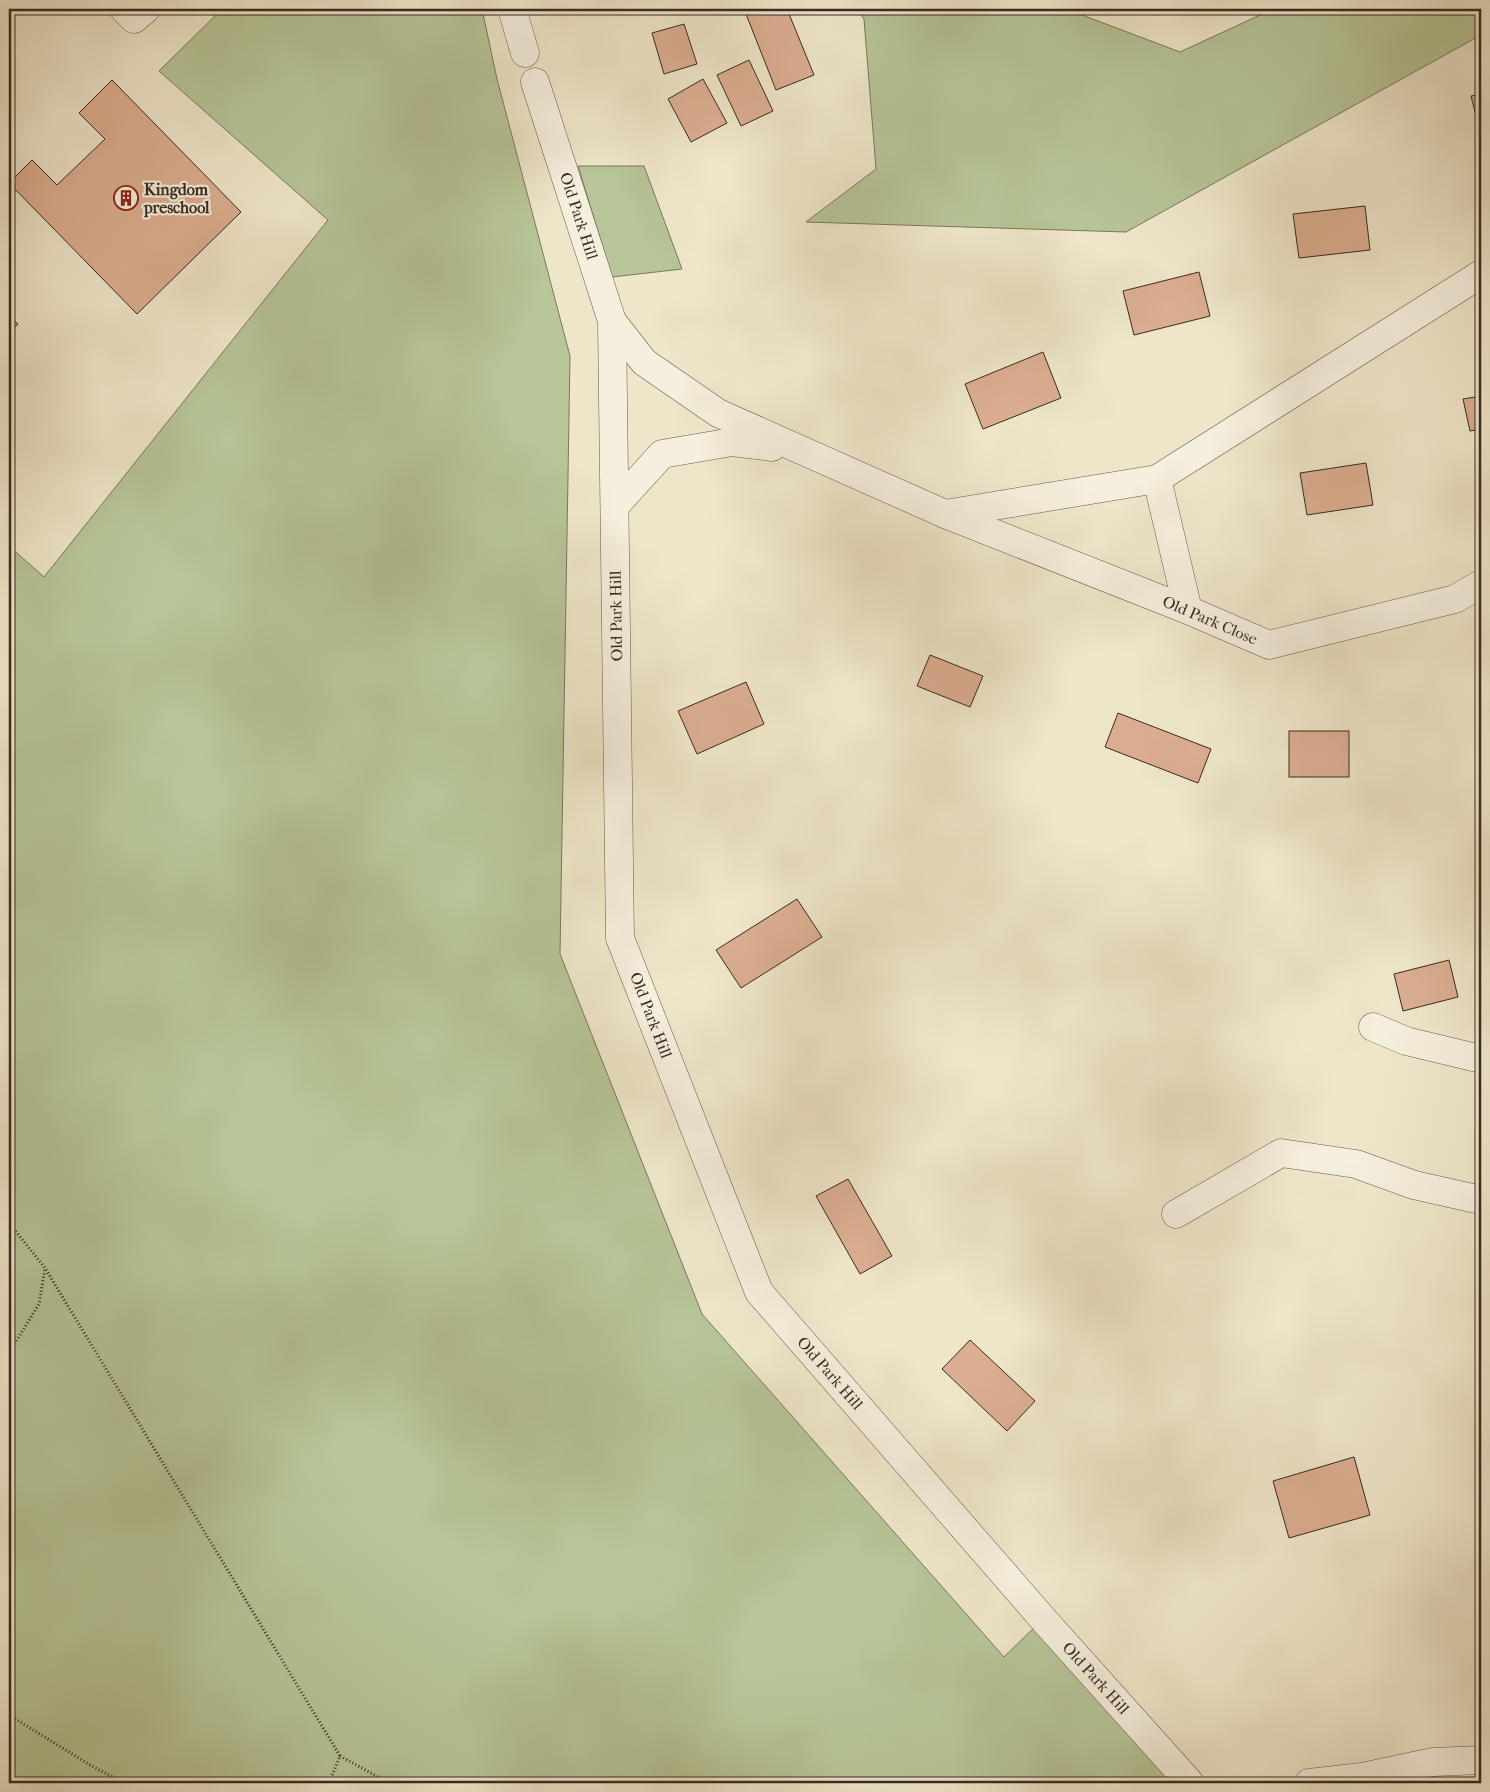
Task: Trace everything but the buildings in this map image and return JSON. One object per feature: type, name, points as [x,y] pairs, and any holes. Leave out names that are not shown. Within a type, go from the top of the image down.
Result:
[{"type":"street","points":[[512,9],[525,53]]},
{"type":"street","name":"Old Park Hill","points":[[535,82],[612,321],[620,938],[759,1292],[1031,1605],[1190,1783]]},
{"type":"street","points":[[945,514],[1157,479],[1481,274]]},
{"type":"street","name":"Old Park Close","points":[[612,321],[644,362],[718,413],[945,514],[1188,610],[1269,645],[1455,598],[1481,584]]},
{"type":"street","points":[[615,506],[662,454],[732,442],[801,451]]},
{"type":"street","points":[[1157,479],[1188,610]]},
{"type":"street","points":[[1373,1027],[1406,1041],[1481,1059]]},
{"type":"street","points":[[1176,1214],[1281,1153],[1356,1164],[1414,1185],[1481,1200]]},
{"type":"street","points":[[1309,1783],[1362,1777],[1433,1762],[1481,1760]]},
{"type":"path","points":[[9,1223],[46,1268],[340,1756],[389,1783]]},
{"type":"path","points":[[9,1353],[39,1304],[46,1268]]},
{"type":"path","points":[[9,1715],[90,1765],[124,1783]]},
{"type":"path","points":[[329,1783],[340,1756]]},
{"type":"green space","points":[[222,9],[482,9],[497,79],[570,356],[560,954],[702,1314],[1004,1657],[1043,1619],[1190,1783],[9,1783],[9,546],[44,577],[328,220],[159,71]]},
{"type":"green space","points":[[856,9],[1066,9],[1180,52],[1273,9],[1481,9],[1481,35],[1126,232],[806,222],[876,169],[864,19]]},
{"type":"green space","points":[[578,166],[644,166],[682,269],[612,277]]},
{"type":"place","name":"Kingdom preschool","points":[[126,198]]}]
